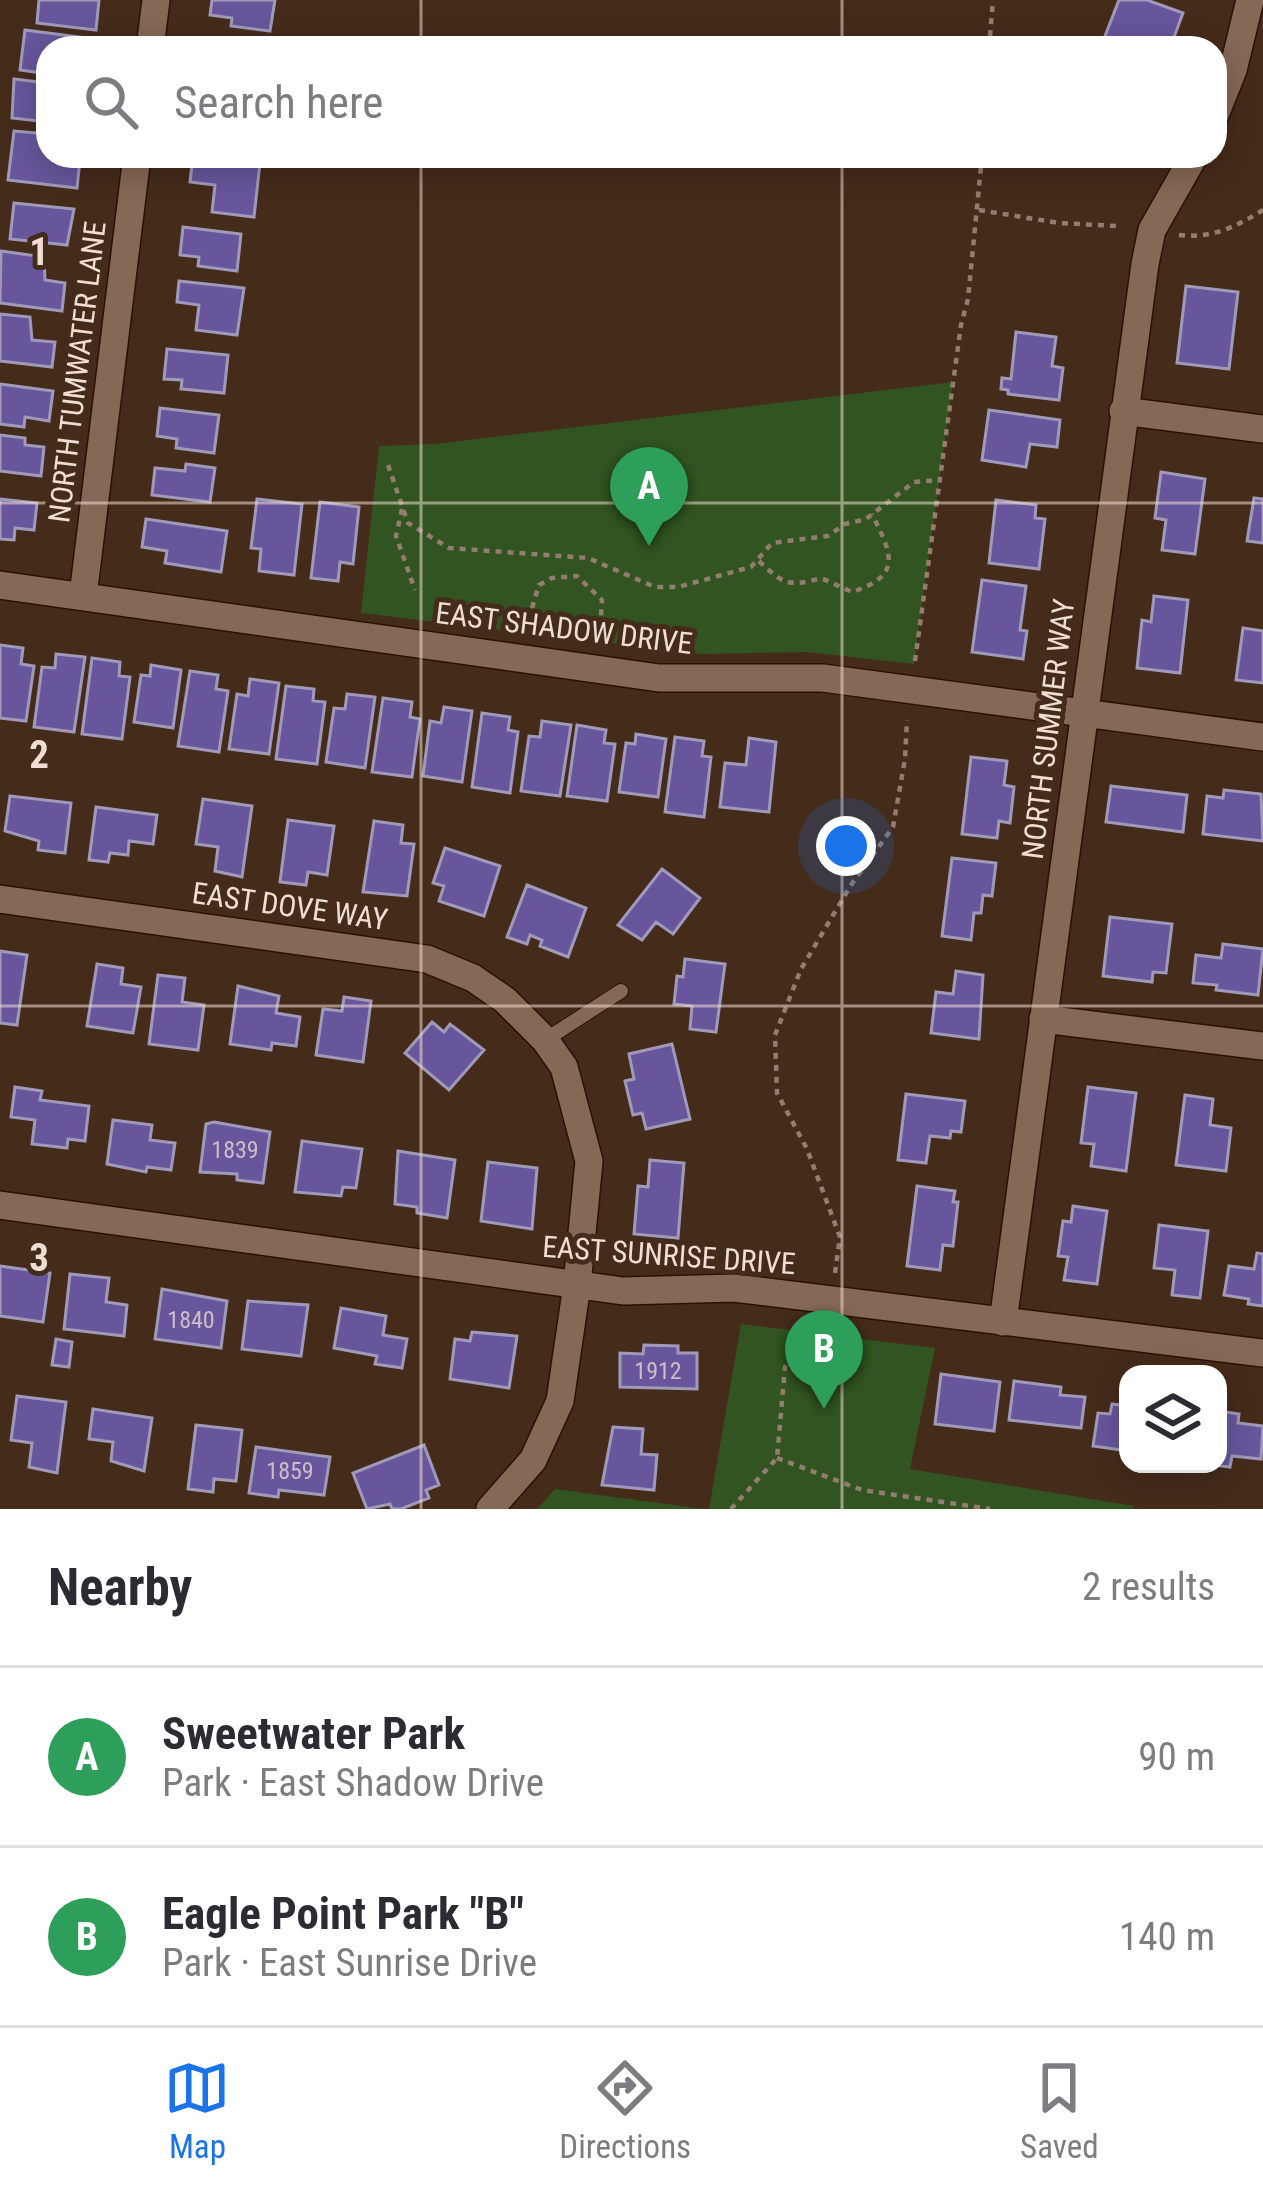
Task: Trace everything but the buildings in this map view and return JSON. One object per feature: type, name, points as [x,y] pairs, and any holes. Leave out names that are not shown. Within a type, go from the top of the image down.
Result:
[{"type":"street","points":[[152,36],[156,0]]},
{"type":"street","points":[[1227,85],[1250,0]]},
{"type":"street","name":"NORTH TUMWATER LANE","points":[[83,596],[135,168]]},
{"type":"street","name":"NORTH SUMMER WAY","points":[[1003,1322],[1123,411],[1152,230],[1187,168]]},
{"type":"street","points":[[1123,411],[1263,429]]},
{"type":"street","name":"EAST SHADOW DRIVE","points":[[0,585],[659,678],[823,678],[1263,737]]},
{"type":"street","name":"EAST DOVE WAY","points":[[0,899],[427,958],[473,978],[506,1000],[545,1040],[564,1067],[589,1161],[577,1285],[560,1401],[533,1460],[490,1509]]},
{"type":"street","points":[[1043,1019],[1263,1046]]},
{"type":"street","name":"EAST SUNRISE DRIVE","points":[[0,1205],[623,1291],[734,1288],[1263,1353]]},
{"type":"lane","points":[[545,1040],[621,991]]},
{"type":"path","points":[[990,36],[992,0]]},
{"type":"path","points":[[914,664],[981,168]]},
{"type":"path","points":[[979,210],[1059,224],[1116,226]]},
{"type":"path","points":[[1173,235],[1197,237],[1237,226],[1263,210]]},
{"type":"path","points":[[388,465],[408,523],[449,548],[580,557],[655,587],[678,587],[751,567],[772,543],[828,536],[844,524],[866,519],[914,482],[940,480]]},
{"type":"path","points":[[402,509],[396,536],[416,590]]},
{"type":"path","points":[[759,561],[780,582],[803,584],[821,578],[852,592],[876,584],[887,571],[890,544],[872,513]]},
{"type":"path","points":[[577,576],[580,557]]},
{"type":"path","points":[[532,608],[538,585],[552,578],[577,576],[602,600],[601,616]]},
{"type":"path","points":[[834,1278],[840,1237],[807,1149],[777,1093],[775,1035],[801,969],[892,827],[907,720]]},
{"type":"path","points":[[731,1509],[777,1458],[785,1367],[795,1350],[816,1345],[824,1330]]},
{"type":"path","points":[[777,1458],[862,1490],[990,1509]]},
{"type":"green space","points":[[953,382],[914,664],[806,652],[701,654],[361,613],[379,446],[435,444]]},
{"type":"green space","points":[[741,1324],[935,1348],[910,1469],[1133,1509],[709,1509]]},
{"type":"green space","points":[[555,1489],[703,1509],[537,1509]]},
{"type":"place","name":"Sweetwater Park","points":[[649,546]]},
{"type":"place","name":"Eagle Point Park \"B\"","points":[[824,1409]]}]
